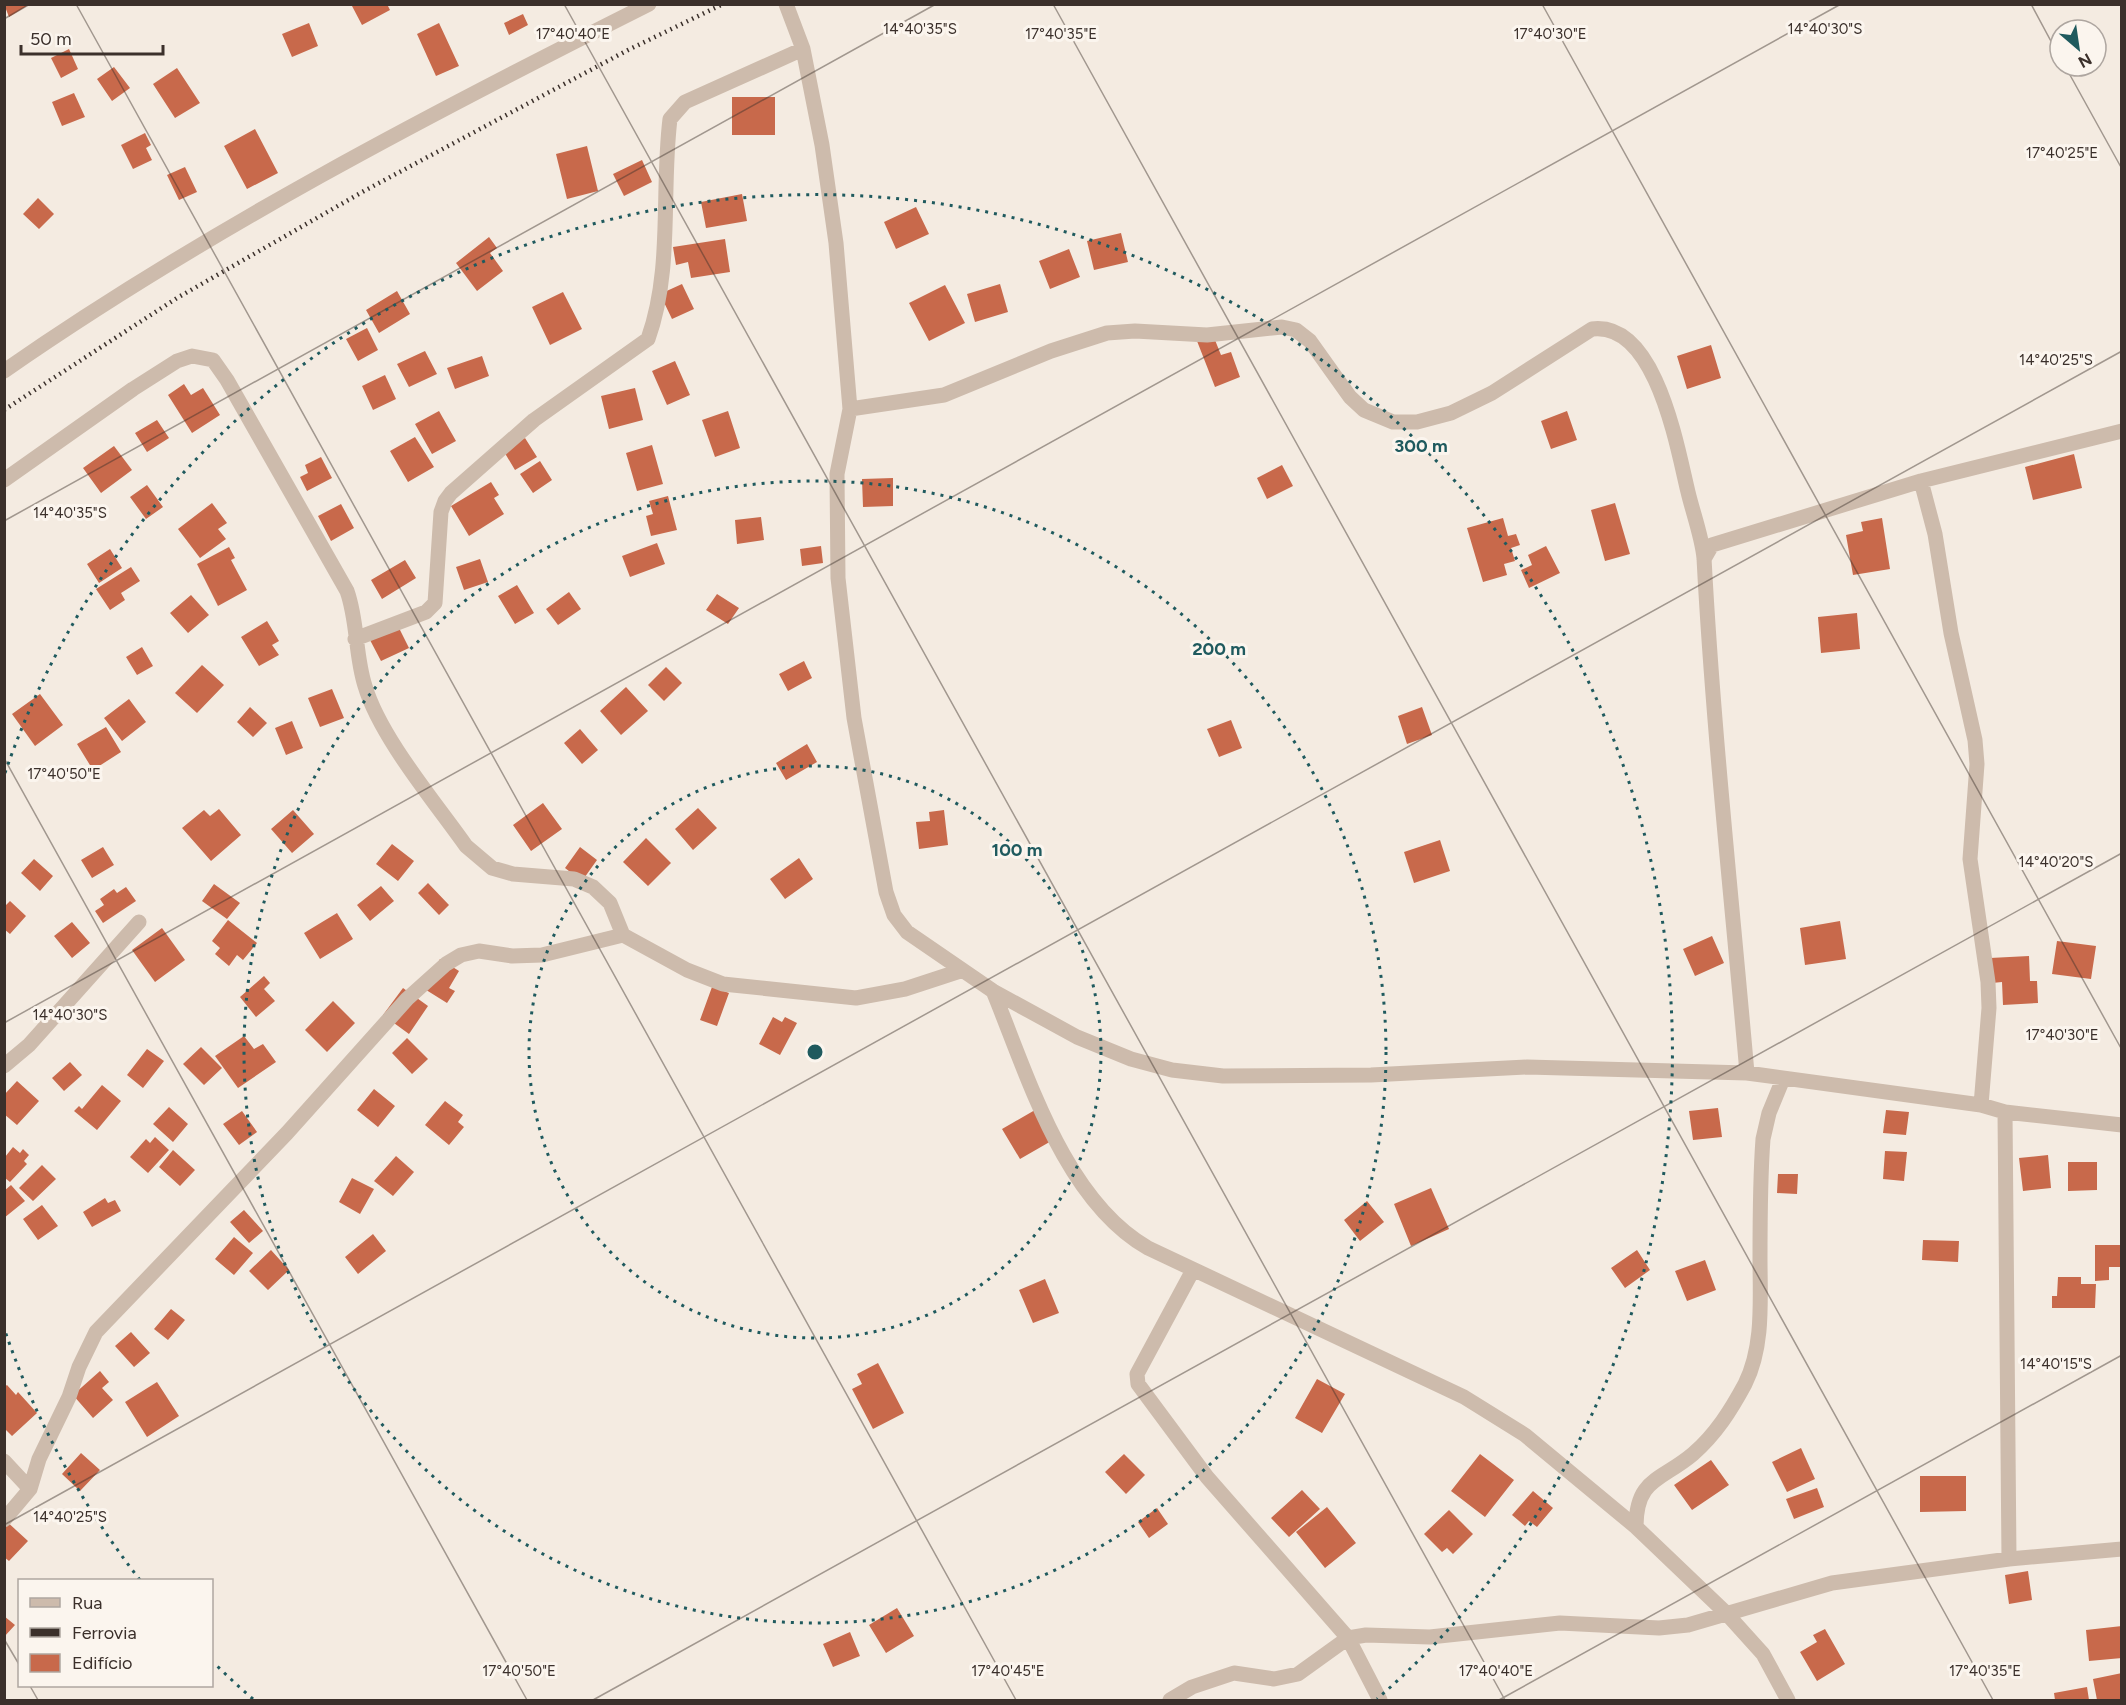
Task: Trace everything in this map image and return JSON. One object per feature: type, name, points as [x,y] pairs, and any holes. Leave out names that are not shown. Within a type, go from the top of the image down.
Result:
[{"type":"street","points":[[4,371],[77,321],[297,189],[649,4]]},
{"type":"street","points":[[786,4],[803,48],[822,145],[836,243],[850,409],[837,474],[838,578],[854,718],[886,892],[894,915],[908,932],[960,971],[993,992],[1077,1037],[1131,1059],[1172,1070],[1223,1076],[1371,1076],[1527,1067],[1747,1073],[1982,1105],[2005,1113],[2121,1125]]},
{"type":"street","points":[[355,639],[426,612],[435,603],[441,512],[451,493],[534,420],[648,339],[665,265],[664,184],[670,119],[675,111],[685,102],[803,48]]},
{"type":"street","points":[[850,409],[944,395],[1051,351],[1107,333],[1135,331],[1207,335],[1282,327],[1296,330],[1310,341],[1350,397],[1364,410],[1393,422],[1417,422],[1451,413],[1492,393],[1580,335],[1603,328],[1613,330],[1634,346],[1662,394],[1704,559],[1747,1073]]},
{"type":"street","points":[[4,480],[177,361],[192,356],[213,360],[228,380],[347,591],[353,606],[360,671],[377,716],[466,846],[492,868],[513,874],[574,879],[593,887],[610,903],[623,935],[687,970],[723,984],[779,992],[856,998],[905,990],[960,971]]},
{"type":"street","points":[[1704,559],[1712,545],[1921,481],[2121,431]]},
{"type":"street","points":[[1921,481],[1935,534],[1951,633],[1976,740],[1977,764],[1970,859],[1988,982],[1989,1008],[1982,1105]]},
{"type":"street","points":[[4,1066],[29,1045],[139,922]]},
{"type":"street","points":[[4,1520],[30,1489],[39,1459],[69,1397],[79,1367],[96,1332],[279,1142],[407,999],[446,964],[461,955],[479,951],[512,956],[542,955],[623,935]]},
{"type":"street","points":[[993,992],[1045,1118],[1063,1152],[1112,1223],[1131,1238],[1193,1270],[1464,1397],[1525,1435],[1636,1527],[1726,1613],[1762,1654],[1788,1701]]},
{"type":"street","points":[[1636,1527],[1636,1507],[1648,1485],[1693,1454],[1723,1423],[1746,1382],[1760,1330],[1762,1139],[1769,1113],[1783,1079]]},
{"type":"street","points":[[2005,1113],[2009,1559]]},
{"type":"street","points":[[1193,1270],[1137,1374],[1138,1384],[1207,1477],[1348,1638],[1380,1701]]},
{"type":"street","points":[[4,1461],[30,1489]]},
{"type":"street","points":[[1170,1701],[1192,1687],[1234,1673],[1274,1679],[1298,1674],[1348,1638],[1366,1635],[1431,1637],[1560,1623],[1659,1628],[1688,1625],[1832,1583],[2009,1559],[2121,1549]]},
{"type":"building","points":[[4,4],[30,4],[9,17]]},
{"type":"building","points":[[354,4],[387,4],[390,10],[362,25],[352,6]]},
{"type":"building","points":[[523,14],[528,25],[509,35],[504,23]]},
{"type":"building","points":[[309,23],[318,46],[292,57],[282,34]]},
{"type":"building","points":[[439,23],[459,66],[436,76],[417,34]]},
{"type":"building","points":[[69,49],[78,69],[61,78],[51,58]]},
{"type":"building","points":[[114,67],[130,88],[112,101],[97,79]]},
{"type":"building","points":[[177,68],[200,103],[175,118],[153,84]]},
{"type":"building","points":[[74,93],[85,117],[62,126],[52,102]]},
{"type":"building","points":[[732,97],[775,97],[775,135],[732,135]]},
{"type":"building","points":[[255,129],[278,173],[247,189],[224,146]]},
{"type":"building","points":[[145,133],[151,145],[146,148],[152,160],[133,169],[121,145]]},
{"type":"building","points":[[587,146],[598,191],[567,199],[556,154]]},
{"type":"building","points":[[642,160],[652,182],[624,196],[613,174]]},
{"type":"building","points":[[185,167],[197,192],[179,200],[167,175]]},
{"type":"building","points":[[742,194],[747,221],[706,228],[701,202]]},
{"type":"building","points":[[38,198],[54,214],[39,229],[23,214]]},
{"type":"building","points":[[916,207],[929,234],[896,249],[884,222]]},
{"type":"building","points":[[1121,233],[1128,262],[1094,270],[1087,241]]},
{"type":"building","points":[[489,237],[497,248],[490,253],[503,271],[477,291],[456,263]]},
{"type":"building","points":[[725,239],[730,272],[691,278],[688,262],[676,265],[673,247]]},
{"type":"building","points":[[1069,249],[1080,277],[1050,289],[1039,261]]},
{"type":"building","points":[[682,284],[694,309],[672,319],[660,294]]},
{"type":"building","points":[[1000,284],[1008,312],[975,322],[967,294]]},
{"type":"building","points":[[945,285],[965,323],[929,341],[909,303]]},
{"type":"building","points":[[397,291],[410,314],[379,333],[366,310]]},
{"type":"building","points":[[563,292],[582,329],[550,345],[532,307]]},
{"type":"building","points":[[367,328],[378,350],[358,361],[346,339]]},
{"type":"building","points":[[1213,335],[1221,355],[1231,352],[1240,377],[1215,387],[1197,341]]},
{"type":"building","points":[[1711,345],[1721,378],[1687,389],[1677,356]]},
{"type":"building","points":[[425,351],[437,374],[409,387],[397,364]]},
{"type":"building","points":[[482,356],[489,376],[455,389],[447,368]]},
{"type":"building","points":[[675,361],[690,395],[667,405],[652,371]]},
{"type":"building","points":[[385,375],[396,399],[373,410],[362,386]]},
{"type":"building","points":[[184,384],[191,395],[203,388],[220,415],[192,433],[168,395]]},
{"type":"building","points":[[635,388],[643,420],[609,429],[601,396]]},
{"type":"building","points":[[439,411],[456,441],[432,454],[415,424]]},
{"type":"building","points":[[728,411],[740,448],[715,457],[702,420]]},
{"type":"building","points":[[1567,411],[1577,440],[1551,449],[1541,421]]},
{"type":"building","points":[[157,420],[169,438],[147,452],[135,433]]},
{"type":"building","points":[[415,437],[434,467],[408,482],[390,451]]},
{"type":"building","points":[[525,438],[537,457],[515,470],[503,450]]},
{"type":"building","points":[[652,445],[663,484],[637,491],[626,453]]},
{"type":"building","points":[[114,446],[132,470],[101,493],[83,468]]},
{"type":"building","points":[[2074,454],[2082,488],[2033,500],[2025,467]]},
{"type":"building","points":[[321,457],[332,478],[307,491],[300,477],[308,473],[305,465]]},
{"type":"building","points":[[540,461],[552,480],[533,493],[520,474]]},
{"type":"building","points":[[1282,465],[1293,486],[1267,499],[1257,478]]},
{"type":"building","points":[[893,478],[893,506],[863,507],[862,479]]},
{"type":"building","points":[[491,482],[499,495],[494,498],[504,514],[469,536],[451,506]]},
{"type":"building","points":[[147,485],[163,507],[146,519],[130,497]]},
{"type":"building","points":[[668,496],[677,530],[651,536],[646,516],[653,514],[649,501]]},
{"type":"building","points":[[212,503],[227,523],[218,529],[226,539],[200,558],[178,529]]},
{"type":"building","points":[[1615,503],[1630,554],[1605,561],[1591,510]]},
{"type":"building","points":[[341,504],[354,528],[331,541],[318,516]]},
{"type":"building","points":[[761,517],[764,540],[737,544],[735,520]]},
{"type":"building","points":[[1503,518],[1508,536],[1516,534],[1520,545],[1511,548],[1515,561],[1504,564],[1507,575],[1483,582],[1467,528]]},
{"type":"building","points":[[1882,518],[1890,569],[1853,575],[1846,535],[1863,531],[1861,522]]},
{"type":"building","points":[[657,543],[665,564],[630,577],[622,556]]},
{"type":"building","points":[[821,546],[823,563],[802,566],[800,549]]},
{"type":"building","points":[[1546,546],[1560,573],[1529,588],[1521,570],[1532,565],[1528,555]]},
{"type":"building","points":[[229,547],[235,558],[231,560],[247,590],[218,606],[197,564]]},
{"type":"building","points":[[110,549],[122,568],[99,583],[87,564]]},
{"type":"building","points":[[480,559],[488,582],[464,590],[456,567]]},
{"type":"building","points":[[405,560],[416,578],[382,599],[371,580]]},
{"type":"building","points":[[131,567],[140,581],[121,593],[125,600],[110,610],[96,589]]},
{"type":"building","points":[[517,585],[534,613],[515,624],[498,596]]},
{"type":"building","points":[[569,592],[581,609],[558,625],[546,609]]},
{"type":"building","points":[[717,594],[739,608],[728,624],[706,610]]},
{"type":"building","points":[[191,595],[209,615],[188,633],[170,613]]},
{"type":"building","points":[[1857,613],[1860,649],[1821,653],[1818,617]]},
{"type":"building","points":[[267,621],[279,641],[272,645],[279,655],[259,666],[241,637]]},
{"type":"building","points":[[398,626],[409,648],[381,661],[370,640]]},
{"type":"building","points":[[142,647],[153,666],[137,675],[126,657]]},
{"type":"building","points":[[804,661],[812,678],[788,691],[779,674]]},
{"type":"building","points":[[202,665],[224,685],[197,713],[175,693]]},
{"type":"building","points":[[666,667],[682,683],[664,701],[648,685]]},
{"type":"building","points":[[626,687],[648,711],[621,735],[600,711]]},
{"type":"building","points":[[332,689],[344,718],[320,727],[308,698]]},
{"type":"building","points":[[40,694],[63,725],[35,746],[12,714]]},
{"type":"building","points":[[129,699],[146,722],[122,741],[104,718]]},
{"type":"building","points":[[250,707],[267,723],[253,737],[237,722]]},
{"type":"building","points":[[1422,707],[1432,735],[1407,744],[1398,716]]},
{"type":"building","points":[[1231,720],[1242,748],[1219,757],[1207,729]]},
{"type":"building","points":[[292,721],[303,748],[286,755],[275,728]]},
{"type":"building","points":[[106,727],[121,752],[93,770],[77,744]]},
{"type":"building","points":[[580,729],[598,750],[582,764],[564,743]]},
{"type":"building","points":[[807,744],[817,762],[786,780],[776,763]]},
{"type":"building","points":[[543,803],[562,829],[531,851],[513,825]]},
{"type":"building","points":[[698,808],[717,828],[693,850],[675,829]]},
{"type":"building","points":[[219,809],[241,835],[211,861],[182,828],[204,810],[210,816]]},
{"type":"building","points":[[293,810],[314,834],[292,853],[271,829]]},
{"type":"building","points":[[944,810],[948,845],[919,849],[916,822],[930,821],[929,812]]},
{"type":"building","points":[[646,838],[671,863],[648,886],[623,862]]},
{"type":"building","points":[[1440,840],[1450,871],[1414,883],[1404,852]]},
{"type":"building","points":[[392,844],[414,861],[398,881],[376,864]]},
{"type":"building","points":[[103,847],[114,865],[92,878],[81,860]]},
{"type":"building","points":[[580,847],[597,860],[582,881],[565,868]]},
{"type":"building","points":[[799,858],[813,879],[785,899],[770,879]]},
{"type":"building","points":[[34,859],[53,876],[40,891],[21,873]]},
{"type":"building","points":[[428,883],[449,905],[439,915],[418,893]]},
{"type":"building","points":[[214,884],[240,903],[227,919],[202,901]]},
{"type":"building","points":[[381,886],[394,901],[370,921],[357,905]]},
{"type":"building","points":[[126,887],[136,901],[103,923],[95,911],[104,905],[100,899],[114,889],[117,893]]},
{"type":"building","points":[[10,901],[26,916],[10,934],[4,929],[4,907]]},
{"type":"building","points":[[337,913],[353,939],[320,959],[304,933]]},
{"type":"building","points":[[228,920],[257,943],[243,960],[237,955],[229,966],[215,954],[220,948],[212,941]]},
{"type":"building","points":[[1840,921],[1846,959],[1805,965],[1800,928]]},
{"type":"building","points":[[72,922],[90,943],[72,958],[54,936]]},
{"type":"building","points":[[162,928],[185,960],[155,982],[132,950]]},
{"type":"building","points":[[1712,936],[1724,963],[1695,976],[1683,949]]},
{"type":"building","points":[[2057,941],[2096,946],[2091,979],[2052,974]]},
{"type":"building","points":[[2029,956],[2030,981],[2037,981],[2038,1003],[2003,1005],[2002,982],[1992,983],[1990,958]]},
{"type":"building","points":[[440,959],[459,971],[449,988],[455,991],[447,1003],[423,988]]},
{"type":"building","points":[[264,976],[270,983],[264,989],[275,1001],[256,1017],[240,997]]},
{"type":"building","points":[[712,987],[729,993],[717,1026],[700,1020]]},
{"type":"building","points":[[403,988],[428,1006],[409,1034],[383,1015]]},
{"type":"building","points":[[333,1001],[355,1023],[327,1052],[305,1030]]},
{"type":"building","points":[[773,1017],[782,1022],[785,1017],[797,1023],[780,1055],[759,1044]]},
{"type":"building","points":[[244,1036],[254,1049],[263,1044],[276,1062],[238,1088],[215,1056]]},
{"type":"building","points":[[407,1038],[428,1059],[412,1074],[392,1053]]},
{"type":"building","points":[[201,1047],[222,1068],[204,1085],[183,1064]]},
{"type":"building","points":[[147,1049],[164,1061],[143,1088],[127,1075]]},
{"type":"building","points":[[70,1062],[82,1075],[64,1091],[52,1078]]},
{"type":"building","points":[[17,1081],[39,1101],[17,1125],[4,1114],[4,1095]]},
{"type":"building","points":[[102,1085],[121,1101],[97,1130],[74,1111],[79,1106],[82,1109]]},
{"type":"building","points":[[374,1089],[395,1106],[378,1127],[357,1110]]},
{"type":"building","points":[[445,1101],[463,1115],[458,1122],[464,1127],[449,1145],[425,1125]]},
{"type":"building","points":[[169,1107],[188,1124],[173,1142],[153,1124]]},
{"type":"building","points":[[1718,1108],[1722,1137],[1693,1140],[1689,1111]]},
{"type":"building","points":[[1035,1110],[1053,1140],[1020,1159],[1002,1129]]},
{"type":"building","points":[[1886,1110],[1909,1112],[1906,1135],[1883,1133]]},
{"type":"building","points":[[242,1111],[257,1132],[239,1145],[223,1124]]},
{"type":"building","points":[[155,1137],[169,1150],[148,1173],[130,1157],[146,1139],[150,1143]]},
{"type":"building","points":[[13,1147],[20,1153],[23,1149],[29,1155],[24,1161],[27,1164],[10,1182],[5,1178],[5,1157]]},
{"type":"building","points":[[173,1150],[195,1170],[180,1186],[159,1167]]},
{"type":"building","points":[[1885,1151],[1907,1152],[1904,1181],[1883,1179]]},
{"type":"building","points":[[2048,1155],[2051,1188],[2023,1191],[2019,1158]]},
{"type":"building","points":[[396,1156],[414,1172],[393,1196],[374,1181]]},
{"type":"building","points":[[2068,1162],[2097,1162],[2097,1190],[2068,1191]]},
{"type":"building","points":[[42,1165],[56,1179],[33,1201],[19,1188]]},
{"type":"building","points":[[1778,1174],[1798,1174],[1797,1194],[1777,1193]]},
{"type":"building","points":[[352,1178],[374,1189],[360,1214],[339,1202]]},
{"type":"building","points":[[11,1185],[25,1201],[4,1218],[4,1191]]},
{"type":"building","points":[[1431,1188],[1449,1229],[1411,1246],[1394,1204]]},
{"type":"building","points":[[105,1198],[108,1203],[115,1200],[121,1211],[92,1227],[83,1212]]},
{"type":"building","points":[[1367,1201],[1384,1222],[1360,1241],[1344,1220]]},
{"type":"building","points":[[42,1205],[58,1226],[38,1240],[23,1219]]},
{"type":"building","points":[[244,1210],[263,1231],[249,1243],[230,1222]]},
{"type":"building","points":[[373,1234],[386,1251],[358,1274],[345,1257]]},
{"type":"building","points":[[234,1237],[253,1253],[234,1275],[215,1259]]},
{"type":"building","points":[[1923,1240],[1959,1241],[1958,1262],[1922,1260]]},
{"type":"building","points":[[2095,1245],[2122,1245],[2122,1267],[2109,1267],[2109,1280],[2095,1281]]},
{"type":"building","points":[[271,1250],[289,1270],[268,1290],[249,1271]]},
{"type":"building","points":[[1637,1250],[1650,1270],[1625,1288],[1611,1268]]},
{"type":"building","points":[[1705,1260],[1716,1290],[1687,1301],[1675,1271]]},
{"type":"building","points":[[2058,1277],[2081,1277],[2081,1284],[2096,1284],[2095,1308],[2052,1308],[2052,1296],[2057,1296]]},
{"type":"building","points":[[1045,1279],[1059,1313],[1033,1323],[1019,1290]]},
{"type":"building","points":[[171,1309],[185,1320],[168,1340],[154,1329]]},
{"type":"building","points":[[131,1332],[150,1353],[134,1367],[115,1346]]},
{"type":"building","points":[[878,1363],[904,1413],[873,1429],[852,1389],[862,1384],[857,1374]]},
{"type":"building","points":[[100,1371],[109,1382],[102,1388],[113,1400],[93,1418],[73,1395]]},
{"type":"building","points":[[1317,1379],[1345,1394],[1322,1433],[1295,1418]]},
{"type":"building","points":[[157,1382],[179,1416],[147,1437],[125,1402]]},
{"type":"building","points":[[7,1385],[16,1395],[18,1392],[37,1413],[12,1436],[4,1428],[4,1387]]},
{"type":"building","points":[[1801,1448],[1815,1479],[1787,1492],[1772,1462]]},
{"type":"building","points":[[81,1453],[100,1470],[80,1491],[62,1474]]},
{"type":"building","points":[[1124,1454],[1145,1475],[1126,1494],[1105,1472]]},
{"type":"building","points":[[1480,1454],[1514,1480],[1485,1517],[1451,1491]]},
{"type":"building","points":[[1711,1460],[1729,1485],[1692,1510],[1674,1485]]},
{"type":"building","points":[[1920,1476],[1966,1476],[1966,1511],[1920,1512]]},
{"type":"building","points":[[1817,1488],[1824,1507],[1794,1519],[1786,1499]]},
{"type":"building","points":[[1302,1490],[1320,1509],[1289,1537],[1271,1518]]},
{"type":"building","points":[[1533,1491],[1553,1508],[1537,1527],[1529,1521],[1525,1526],[1512,1515]]},
{"type":"building","points":[[1327,1507],[1356,1543],[1325,1568],[1296,1532]]},
{"type":"building","points":[[1157,1508],[1168,1524],[1149,1538],[1138,1522]]},
{"type":"building","points":[[1449,1510],[1473,1534],[1453,1554],[1447,1548],[1442,1552],[1424,1534]]},
{"type":"building","points":[[4,1519],[28,1541],[9,1561],[4,1557]]},
{"type":"building","points":[[2028,1571],[2032,1600],[2009,1604],[2005,1575]]},
{"type":"building","points":[[897,1608],[914,1636],[886,1653],[869,1625]]},
{"type":"building","points":[[4,1616],[15,1625],[4,1637]]},
{"type":"building","points":[[2122,1626],[2122,1658],[2089,1661],[2086,1630]]},
{"type":"building","points":[[1825,1629],[1845,1664],[1817,1681],[1800,1652],[1817,1642],[1813,1635]]},
{"type":"building","points":[[850,1632],[860,1656],[833,1667],[823,1644]]},
{"type":"building","points":[[2122,1673],[2122,1700],[2097,1700],[2093,1679]]},
{"type":"building","points":[[2087,1687],[2089,1700],[2055,1700],[2054,1693]]},
{"type":"railway","points":[[4,410],[177,298],[364,191],[628,50],[723,4]]}]
